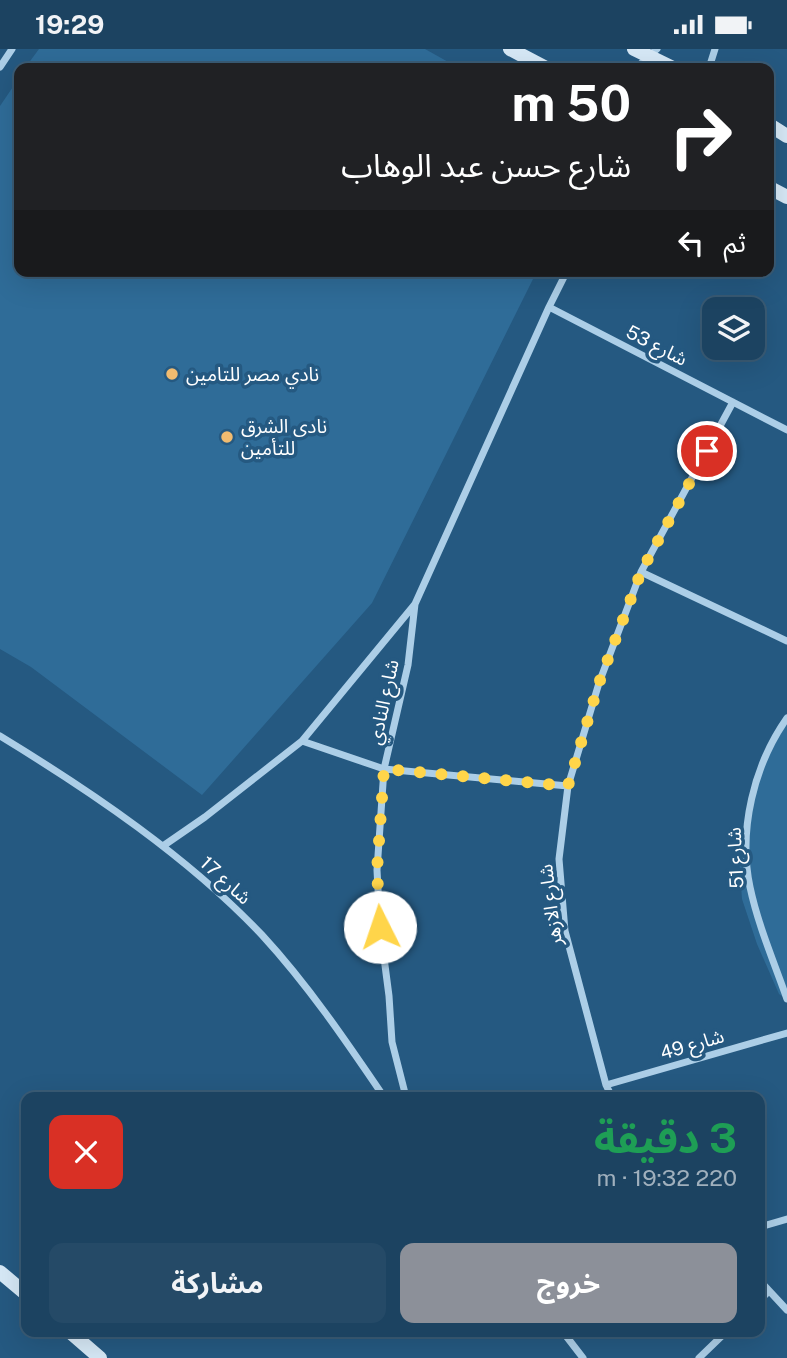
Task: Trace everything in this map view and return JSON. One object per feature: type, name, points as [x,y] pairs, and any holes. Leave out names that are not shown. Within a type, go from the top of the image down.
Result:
[{"type":"main road","points":[[510,49],[537,63]]},
{"type":"main road","points":[[634,49],[653,53]]},
{"type":"main road","points":[[0,1272],[21,1290]]},
{"type":"main road","points":[[76,1337],[100,1358]]},
{"type":"street","points":[[0,67],[12,49]]},
{"type":"street","name":"شارع النادي","points":[[163,846],[205,817],[302,741],[415,604],[564,277]]},
{"type":"street","name":"شارع 53","points":[[549,307],[787,430]]},
{"type":"street","name":"شارع الازهر","points":[[610,1092],[565,931],[559,859],[568,786],[599,683],[641,572],[733,402]]},
{"type":"street","points":[[641,572],[787,641]]},
{"type":"street","name":"شارع النادي","points":[[405,1092],[392,1042],[377,870],[384,769],[408,664],[415,604]]},
{"type":"street","name":"شارع 51","points":[[787,718],[768,750],[756,782],[748,816],[746,849],[749,884],[758,917],[787,999]]},
{"type":"street","name":"شارع 17","points":[[0,736],[47,765],[163,846],[214,887],[300,978],[380,1092]]},
{"type":"street","points":[[302,741],[384,769],[568,786]]},
{"type":"street","name":"شارع 49","points":[[606,1085],[787,1033]]},
{"type":"street","points":[[765,1226],[787,1219]]},
{"type":"street","points":[[765,1287],[787,1310]]},
{"type":"street","points":[[765,1295],[769,1291]]},
{"type":"street","points":[[567,1337],[583,1358]]},
{"type":"street","points":[[699,1358],[721,1337]]},
{"type":"shaded area","points":[[39,49],[425,49],[450,63],[29,63]]},
{"type":"shaded area","name":"نادى الشرق للتأمين","points":[[14,85],[14,277],[534,277],[372,603],[202,795],[31,667],[0,649],[0,106]]},
{"type":"shaded area","points":[[787,722],[787,1000],[779,994],[757,944],[742,899],[739,857],[755,789]]},
{"type":"place","name":"نادي مصر للتامين","points":[[172,374]]},
{"type":"place","name":"نادى الشرق للتأمين","points":[[227,437]]},
{"type":"route","points":[[380,927],[377,870],[384,769],[568,786],[599,683],[641,572],[707,451]]}]
